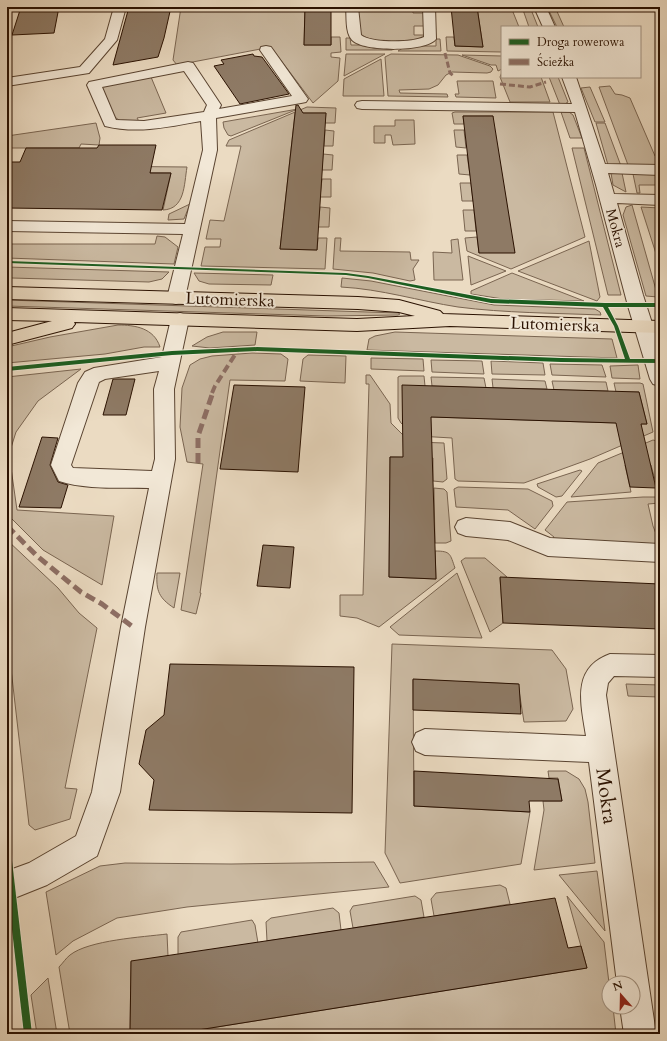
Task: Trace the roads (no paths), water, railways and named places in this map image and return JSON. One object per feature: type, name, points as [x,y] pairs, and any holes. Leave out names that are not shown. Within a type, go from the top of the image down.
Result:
[{"type":"main road","name":"Lutomierska","points":[[7,293],[357,325],[450,320],[652,327]]},
{"type":"main road","name":"Lutomierska","points":[[7,314],[108,317],[178,308]]},
{"type":"main road","points":[[7,338],[52,327],[108,317]]},
{"type":"street","points":[[7,82],[84,70],[111,40],[120,7]]},
{"type":"street","points":[[352,7],[355,35],[361,41],[406,44],[419,43],[430,39],[430,7]]},
{"type":"street","points":[[540,7],[549,26]]},
{"type":"street","points":[[7,886],[38,875],[87,846],[106,792],[133,626],[161,480],[165,447],[163,418],[164,389],[192,229],[210,150],[208,121],[210,115],[214,105],[188,66],[94,85],[110,123],[122,126],[154,125],[210,115],[301,98],[266,50]]},
{"type":"street","name":"Mokra","points":[[569,78],[652,327],[660,379]]},
{"type":"street","points":[[362,105],[580,108]]},
{"type":"street","points":[[598,168],[660,170]]},
{"type":"street","points":[[608,198],[660,200]]},
{"type":"street","points":[[7,226],[192,229]]},
{"type":"street","points":[[161,480],[80,478],[66,475],[61,465],[76,415],[88,383],[92,378],[101,373],[169,363]]},
{"type":"street","points":[[466,527],[510,530],[548,547],[660,553]]},
{"type":"street","name":"Mokra","points":[[632,975],[593,695],[596,678],[610,665],[660,666]]},
{"type":"street","points":[[425,742],[601,750]]},
{"type":"street","points":[[637,1015],[640,1034]]}]
